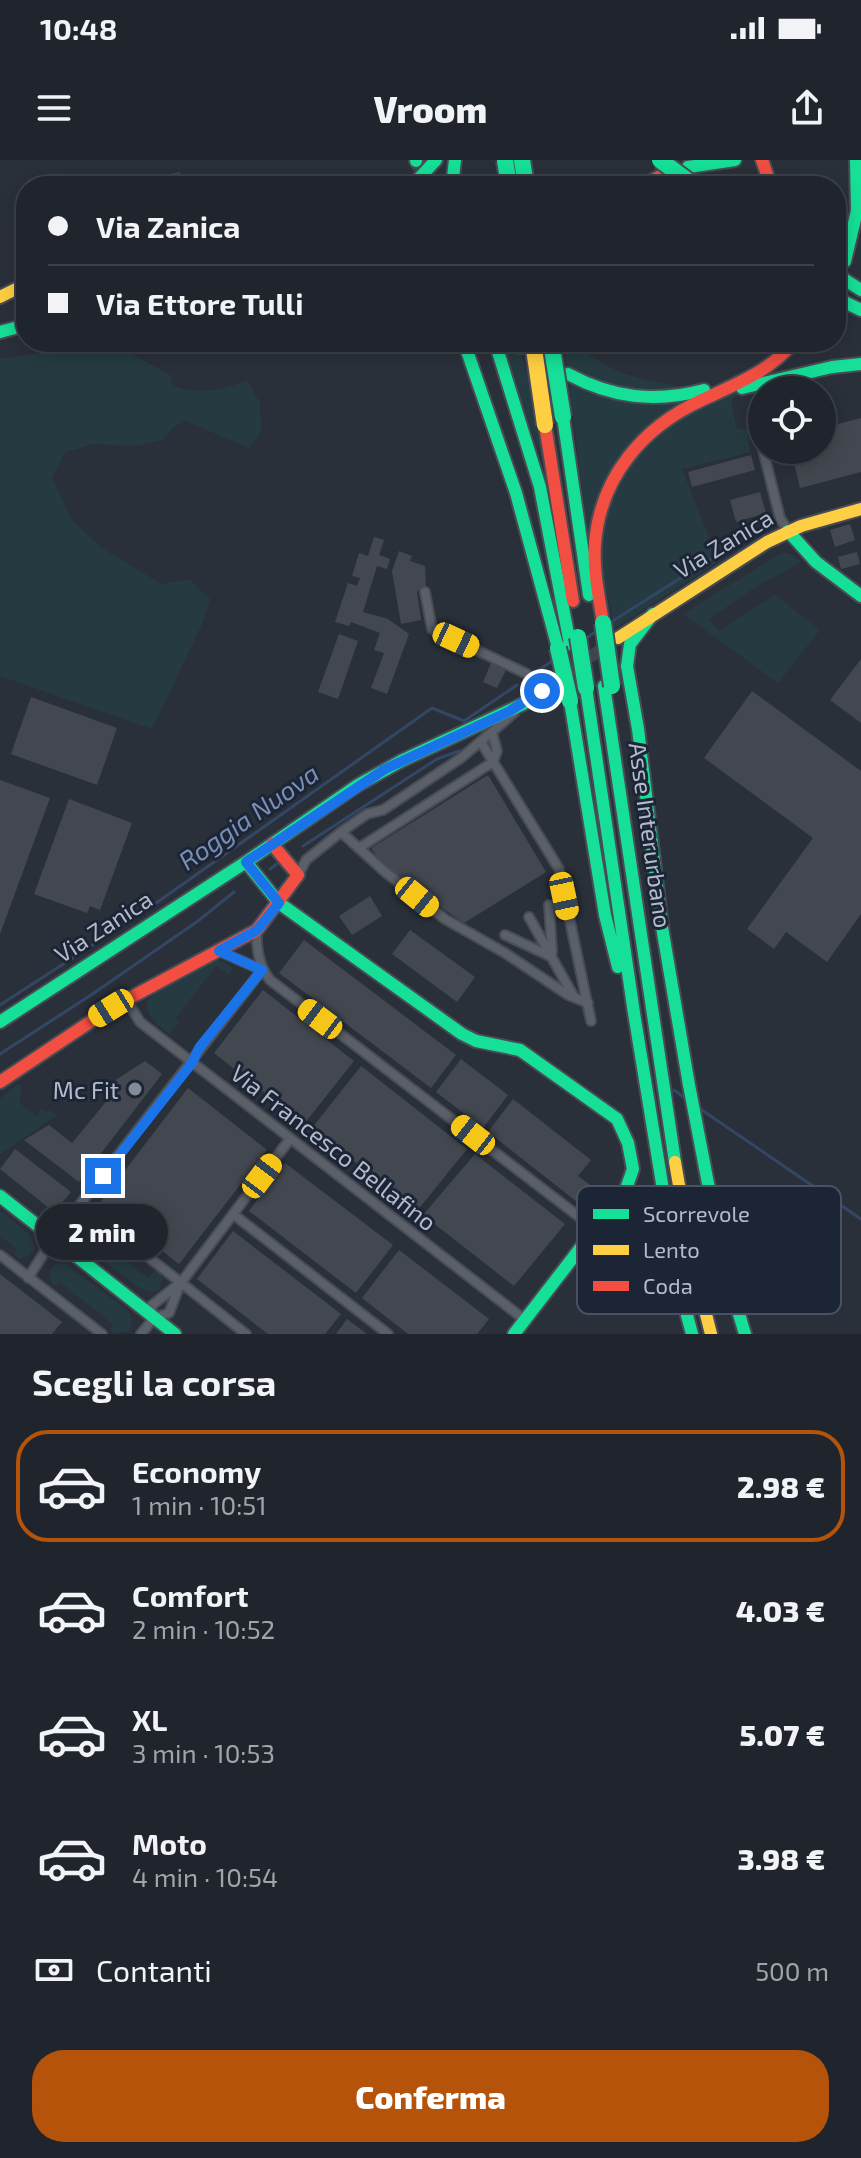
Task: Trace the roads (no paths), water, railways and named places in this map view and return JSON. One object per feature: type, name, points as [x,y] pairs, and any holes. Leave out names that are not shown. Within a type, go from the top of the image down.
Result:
[{"type":"main road","points":[[421,176],[436,160]]},
{"type":"main road","points":[[516,176],[536,160]]},
{"type":"main road","points":[[688,167],[735,160]]},
{"type":"main road","points":[[846,253],[858,226],[856,160]]},
{"type":"main road","points":[[468,352],[569,643]]},
{"type":"main road","points":[[491,352],[548,527]]},
{"type":"main road","points":[[498,352],[529,447],[548,527],[578,694],[605,915],[616,962],[634,1013]]},
{"type":"main road","points":[[525,352],[545,425],[569,643]]},
{"type":"main road","name":"Asse Interurbano","points":[[553,352],[599,625],[611,734],[679,1186]]},
{"type":"main road","points":[[568,374],[590,388],[619,396],[666,398],[709,389],[738,377],[777,352]]},
{"type":"main road","points":[[721,393],[764,370],[785,352]]},
{"type":"main road","points":[[599,625],[596,532],[603,502],[616,473],[635,446],[661,422],[701,400],[832,367],[861,364]]},
{"type":"main road","name":"Via Zanica","points":[[618,638],[788,531],[861,509]]},
{"type":"main road","points":[[788,531],[816,562],[861,596]]},
{"type":"main road","points":[[653,614],[630,644],[627,666],[638,729],[657,897],[709,1186]]},
{"type":"main road","name":"Via Zanica","points":[[0,1022],[385,769],[523,704],[539,682]]},
{"type":"main road","name":"Asse Interurbano","points":[[578,694],[605,871],[620,925],[663,1186]]},
{"type":"main road","points":[[0,1082],[126,999],[257,930],[298,875],[272,844]]},
{"type":"main road","points":[[246,862],[279,903],[462,1034],[488,1044],[520,1050],[617,1119],[628,1143],[633,1169],[627,1186]]},
{"type":"main road","points":[[674,1154],[684,1186]]},
{"type":"main road","points":[[0,1196],[175,1334]]},
{"type":"main road","points":[[514,1334],[577,1252]]},
{"type":"main road","name":"Asse Interurbano","points":[[687,1314],[692,1334]]},
{"type":"main road","name":"Asse Interurbano","points":[[706,1314],[711,1334]]},
{"type":"main road","points":[[714,1314],[719,1334]]},
{"type":"main road","points":[[739,1314],[745,1334]]},
{"type":"street","points":[[767,464],[780,518],[788,531]]},
{"type":"street","points":[[425,592],[432,629],[539,682]]},
{"type":"street","name":"Via Zanica","points":[[298,875],[306,860],[341,832],[367,814],[383,810],[481,742],[523,704]]},
{"type":"street","points":[[359,848],[493,762],[497,751],[492,732]]},
{"type":"street","points":[[481,742],[559,869],[591,1021]]},
{"type":"street","points":[[341,832],[445,919],[574,998],[588,1003]]},
{"type":"street","points":[[549,905],[553,957]]},
{"type":"street","points":[[529,917],[574,998]]},
{"type":"street","points":[[257,930],[256,942],[262,970]]},
{"type":"street","points":[[505,935],[553,957]]},
{"type":"street","points":[[219,951],[262,970],[295,999],[577,1215]]},
{"type":"street","points":[[28,1278],[53,1239],[262,970]]},
{"type":"street","name":"Via Francesco Bellafino","points":[[126,999],[140,1022],[525,1320]]},
{"type":"street","points":[[154,1318],[151,1306],[180,1284],[290,1139]]},
{"type":"street","points":[[81,1204],[246,1334]]},
{"type":"street","points":[[233,1214],[388,1334]]},
{"type":"street","points":[[0,1255],[102,1334]]},
{"type":"street","points":[[141,1334],[154,1318],[169,1313],[180,1284]]},
{"type":"waterway","name":"Roggia Nuova","points":[[608,624],[750,534]]},
{"type":"waterway","name":"Roggia Nuova","points":[[585,639],[598,630]]},
{"type":"waterway","name":"Roggia Nuova","points":[[536,672],[555,659]]},
{"type":"waterway","name":"Roggia Nuova","points":[[0,1005],[142,913],[432,708],[464,721],[517,685]]},
{"type":"waterway","points":[[303,846],[437,759],[459,751]]},
{"type":"waterway","points":[[270,869],[277,864]]},
{"type":"waterway","points":[[0,1054],[198,921],[234,892]]},
{"type":"waterway","points":[[674,1090],[686,1099]]},
{"type":"waterway","points":[[699,1108],[813,1186]]},
{"type":"waterway","points":[[841,1205],[861,1219]]},
{"type":"tunnel","points":[[417,162],[428,176]]},
{"type":"tunnel","points":[[560,678],[610,643]]},
{"type":"place","name":"Mc Fit","points":[[135,1089]]}]
